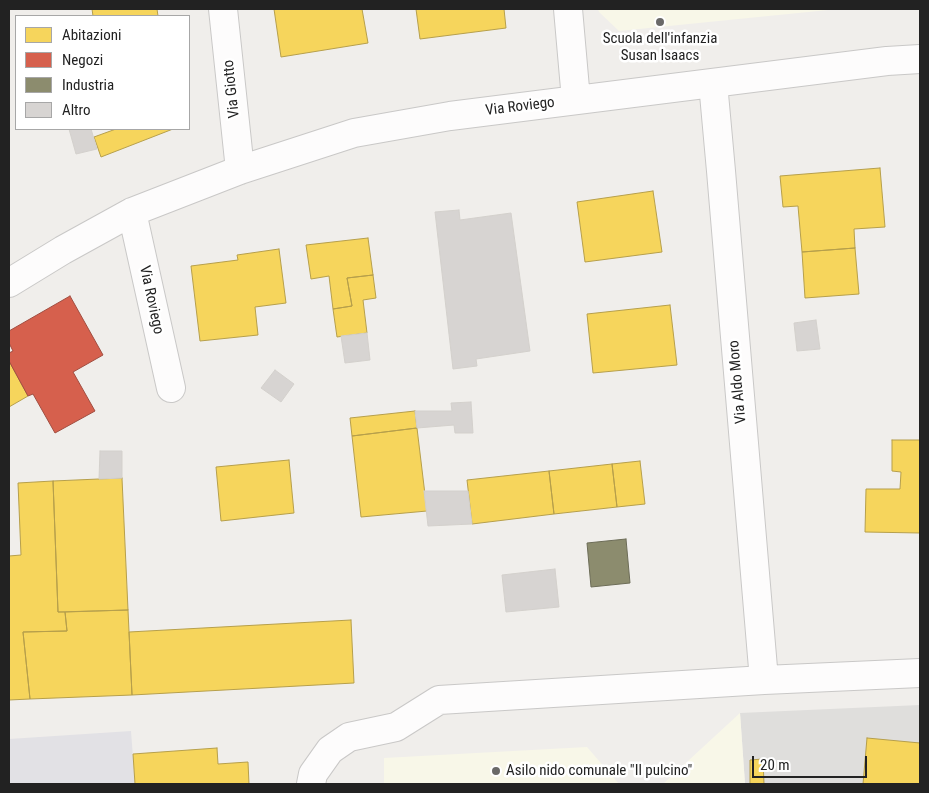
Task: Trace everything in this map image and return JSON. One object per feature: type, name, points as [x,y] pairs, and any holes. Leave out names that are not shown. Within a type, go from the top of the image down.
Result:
[{"type":"street","name":"Via Giotto","points":[[223,9],[240,170]]},
{"type":"street","points":[[568,9],[576,100]]},
{"type":"street","name":"Via Roviego","points":[[9,283],[63,250],[132,212],[240,170],[354,133],[450,116],[887,61],[920,59]]},
{"type":"street","name":"Via Aldo Moro","points":[[713,83],[722,170],[764,680]]},
{"type":"street","name":"Via Roviego","points":[[132,212],[171,388]]},
{"type":"street","points":[[311,784],[313,774],[330,750],[349,737],[396,727],[439,700],[920,672]]},
{"type":"shaded area","name":"Scuola dell'infanzia Susan Isaacs","points":[[598,9],[838,9],[619,31]]},
{"type":"shaded area","points":[[920,705],[920,784],[745,784],[740,713]]},
{"type":"shaded area","name":"Asilo nido comunale \"Il pulcino\"","points":[[740,713],[745,784],[663,784]]},
{"type":"shaded area","points":[[131,731],[135,784],[9,784],[9,739]]},
{"type":"shaded area","name":"Asilo nido comunale \"Il pulcino\"","points":[[587,747],[619,784],[384,784],[384,758]]},
{"type":"building: Abitazioni","points":[[92,9],[157,9],[158,15],[93,15]]},
{"type":"building: Abitazioni","points":[[274,9],[362,9],[368,43],[281,57]]},
{"type":"building: Abitazioni","points":[[416,9],[504,9],[506,28],[420,39]]},
{"type":"building: Abitazioni","points":[[113,130],[170,130],[101,157],[94,137]]},
{"type":"building: Abitazioni","points":[[880,168],[885,227],[854,229],[855,248],[802,252],[798,206],[783,207],[780,176]]},
{"type":"building: Abitazioni","points":[[653,191],[662,252],[585,262],[577,202]]},
{"type":"building: Abitazioni","points":[[368,238],[373,275],[347,278],[352,306],[333,309],[329,276],[311,279],[306,245]]},
{"type":"building: Abitazioni","points":[[855,248],[859,294],[805,298],[802,252]]},
{"type":"building: Abitazioni","points":[[279,249],[286,303],[255,307],[258,335],[200,341],[191,266],[238,260],[237,255]]},
{"type":"building: Abitazioni","points":[[373,275],[376,298],[363,300],[367,333],[337,337],[333,309],[352,306],[347,278]]},
{"type":"building: Abitazioni","points":[[670,305],[677,365],[593,373],[587,314]]},
{"type":"building: Abitazioni","points":[[9,361],[28,396],[9,407]]},
{"type":"building: Abitazioni","points":[[415,411],[417,428],[352,436],[350,418]]},
{"type":"building: Abitazioni","points":[[417,428],[427,511],[361,517],[352,436]]},
{"type":"building: Abitazioni","points":[[892,440],[920,440],[920,533],[865,532],[866,489],[900,489],[901,472],[892,471]]},
{"type":"building: Abitazioni","points":[[289,460],[294,513],[221,521],[216,467]]},
{"type":"building: Abitazioni","points":[[640,461],[645,504],[617,507],[612,464]]},
{"type":"building: Abitazioni","points":[[612,464],[617,507],[554,514],[549,471]]},
{"type":"building: Abitazioni","points":[[549,471],[554,514],[472,524],[467,480]]},
{"type":"building: Abitazioni","points":[[122,478],[128,610],[58,612],[53,481]]},
{"type":"building: Abitazioni","points":[[53,481],[58,612],[65,612],[67,631],[23,632],[30,699],[9,700],[9,556],[21,555],[18,483]]},
{"type":"building: Abitazioni","points":[[128,610],[132,695],[30,699],[23,632],[67,631],[65,612]]},
{"type":"building: Abitazioni","points":[[351,620],[354,683],[132,695],[129,632]]},
{"type":"building: Abitazioni","points":[[867,738],[920,743],[920,784],[863,784]]},
{"type":"building: Abitazioni","points":[[217,748],[218,764],[248,762],[249,784],[135,784],[133,754]]},
{"type":"building: Abitazioni","points":[[763,759],[764,784],[750,784],[750,760]]},
{"type":"building: Negozi","points":[[70,296],[103,355],[73,372],[95,411],[55,433],[33,394],[28,396],[9,361],[9,353],[13,351],[9,343],[9,331]]},
{"type":"building: Industria","points":[[626,539],[630,583],[591,587],[587,543]]},
{"type":"building: Altro","points":[[69,130],[91,130],[97,149],[76,154]]},
{"type":"building: Altro","points":[[459,210],[460,220],[511,213],[530,351],[476,359],[477,366],[453,369],[435,212]]},
{"type":"building: Altro","points":[[816,320],[820,349],[797,351],[794,323]]},
{"type":"building: Altro","points":[[367,333],[370,360],[345,363],[341,336]]},
{"type":"building: Altro","points":[[275,370],[294,384],[281,402],[261,388]]},
{"type":"building: Altro","points":[[471,402],[473,433],[455,433],[454,425],[417,428],[415,411],[452,411],[451,403]]},
{"type":"building: Altro","points":[[100,451],[122,451],[122,478],[99,479]]},
{"type":"building: Altro","points":[[424,491],[468,491],[472,524],[428,526]]},
{"type":"building: Altro","points":[[555,569],[559,607],[506,612],[502,575]]},
{"type":"place","name":"Scuola dell'infanzia Susan Isaacs","points":[[660,22]]},
{"type":"place","name":"Asilo nido comunale \"Il pulcino\"","points":[[496,771]]}]
